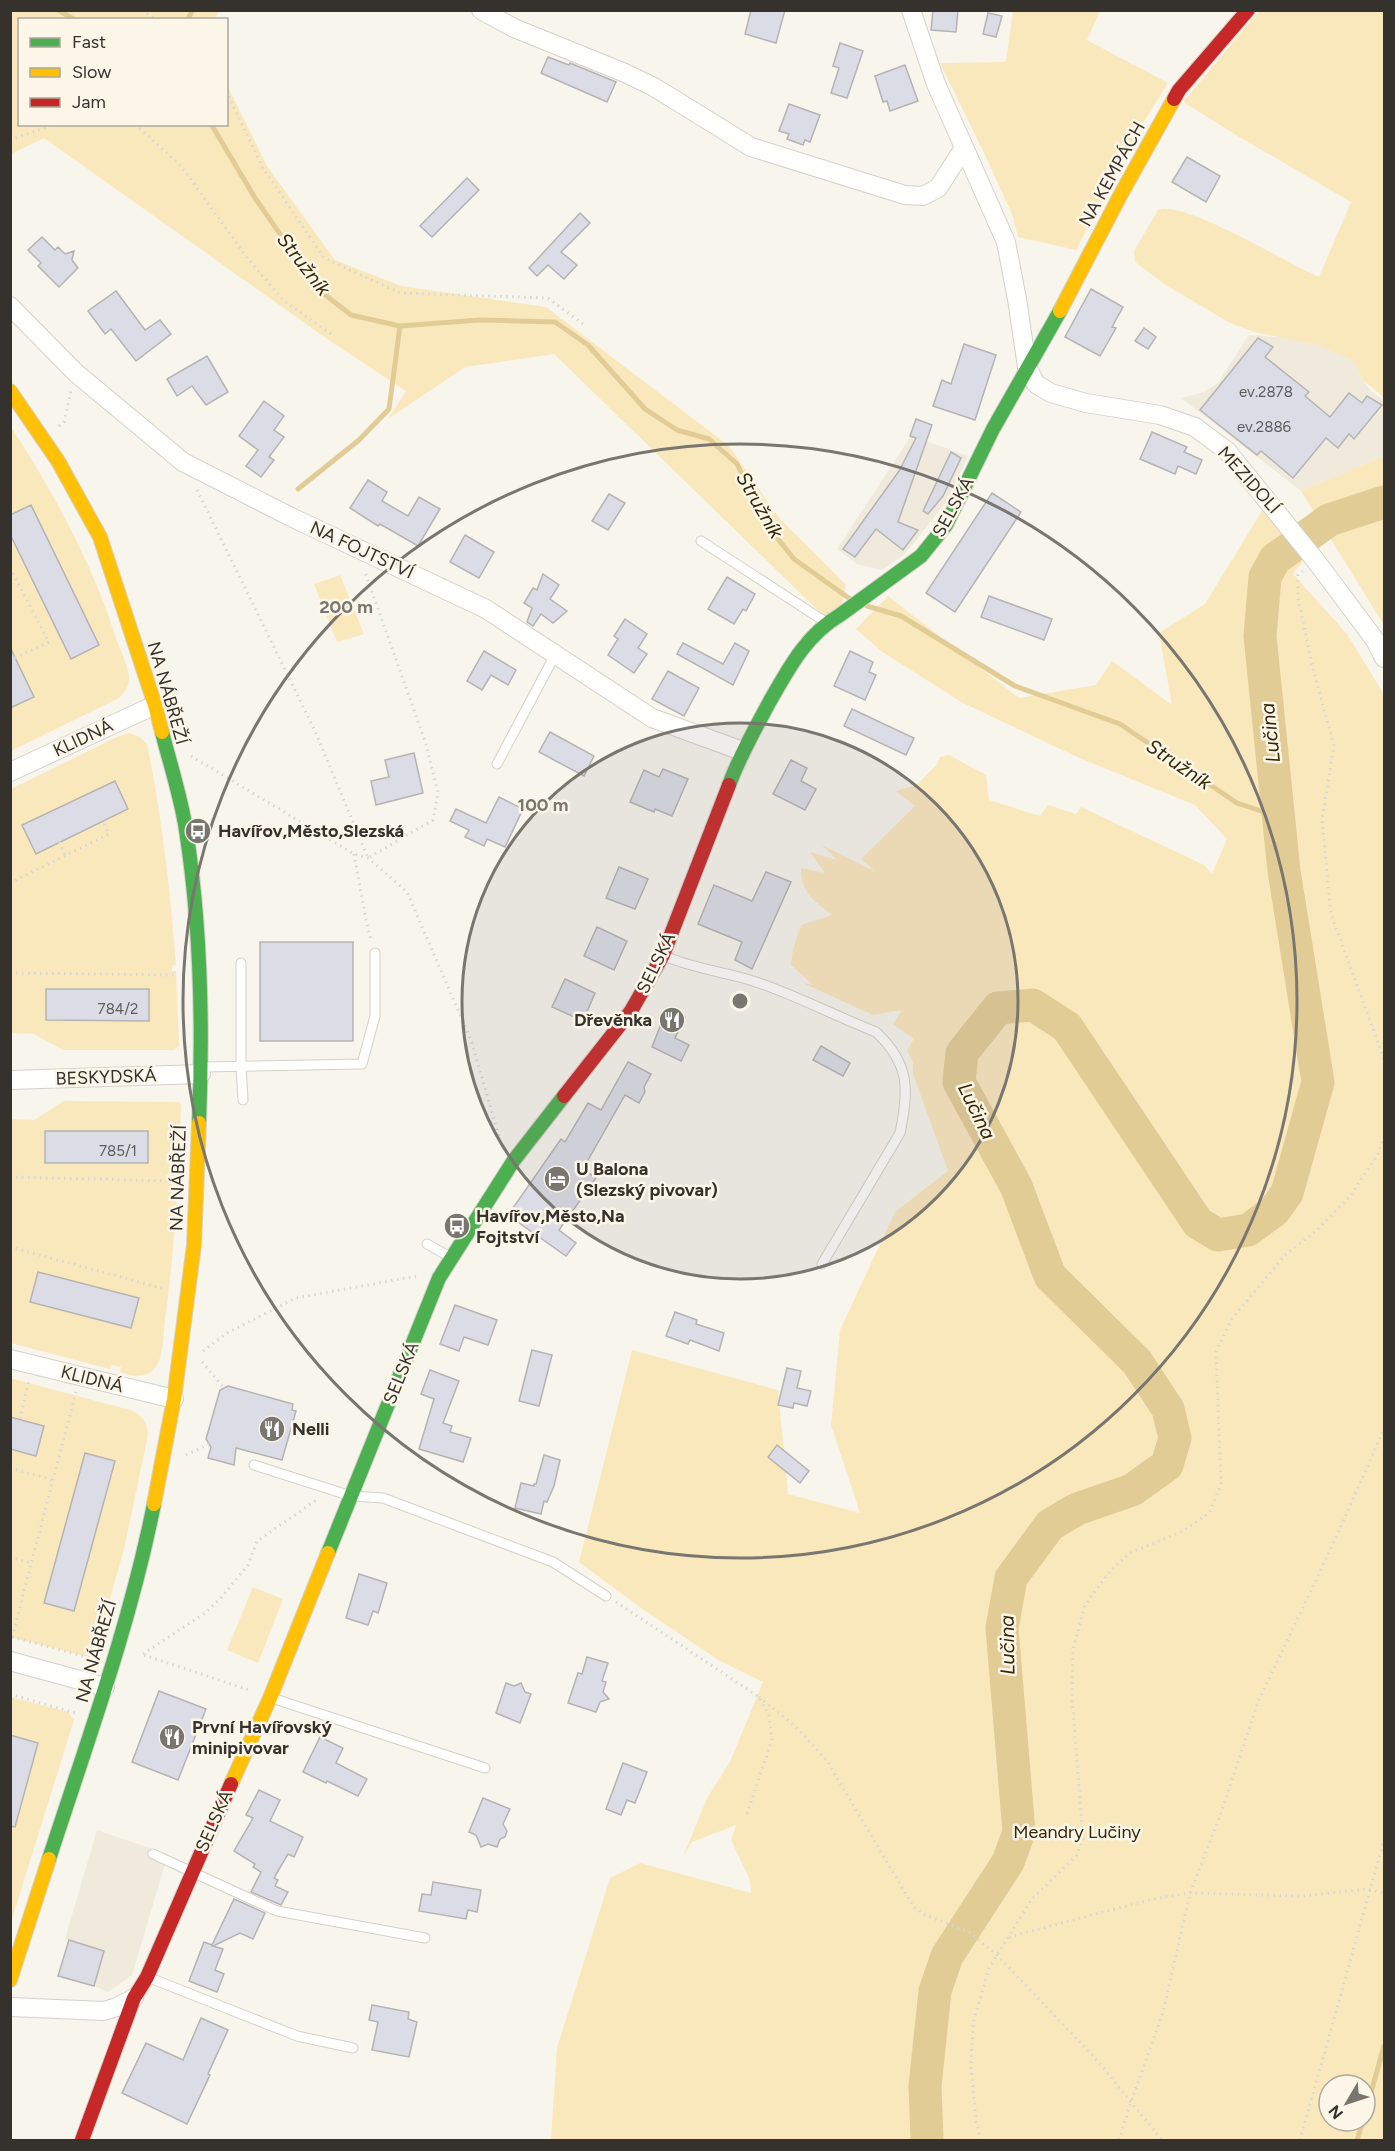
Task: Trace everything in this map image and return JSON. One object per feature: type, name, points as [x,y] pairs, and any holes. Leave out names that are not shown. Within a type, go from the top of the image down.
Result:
[{"type":"street","points":[[481,10],[514,28],[654,87],[751,147],[904,195],[922,196],[938,188],[964,148]]},
{"type":"street","points":[[911,10],[936,84],[1006,242],[1027,367]]},
{"type":"street","name":"NA KEMPÁCH","points":[[1027,367],[1078,280],[1121,194],[1179,90],[1248,10]]},
{"type":"street","name":"NA FOJTSTVÍ","points":[[10,306],[76,373],[183,462],[486,609],[651,718],[742,750]]},
{"type":"street","name":"MEZIDOLÍ","points":[[1027,367],[1036,384],[1052,393],[1086,403],[1160,415],[1195,426],[1227,451],[1316,561],[1375,640],[1384,658]]},
{"type":"street","name":"SELSKÁ","points":[[82,2140],[134,1998],[147,1977],[192,1871],[439,1278],[513,1160],[630,1011],[663,955],[742,750],[799,651],[826,623],[921,556],[946,525],[993,429],[1027,367]]},
{"type":"street","name":"NA NÁBŘEŽÍ","points":[[10,1980],[105,1687],[145,1546],[174,1399],[194,1245],[201,1070],[198,938],[189,850],[186,828],[155,705],[100,537],[43,437],[12,397]]},
{"type":"street","name":"KLIDNÁ","points":[[10,772],[155,705]]},
{"type":"street","name":"BESKYDSKÁ","points":[[10,1080],[201,1070]]},
{"type":"street","name":"KLIDNÁ","points":[[10,1359],[174,1399]]},
{"type":"street","points":[[10,1661],[105,1687]]},
{"type":"street","points":[[10,2007],[104,2011],[134,1998]]},
{"type":"lane","points":[[701,541],[826,623]]},
{"type":"lane","points":[[497,764],[555,655]]},
{"type":"lane","points":[[201,1070],[241,1066],[362,1064],[375,1016],[375,953]]},
{"type":"lane","points":[[663,955],[684,964],[716,970],[761,983],[876,1032],[890,1045],[899,1059],[906,1087],[900,1132],[822,1264]]},
{"type":"lane","points":[[241,963],[243,1100]]},
{"type":"lane","points":[[427,1244],[451,1257]]},
{"type":"lane","points":[[254,1465],[347,1495],[383,1498],[553,1562],[606,1596]]},
{"type":"lane","points":[[265,1695],[485,1768]]},
{"type":"lane","points":[[153,1854],[277,1911],[425,1938]]},
{"type":"lane","points":[[147,1977],[297,2036],[353,2048]]},
{"type":"path","points":[[228,95],[263,168],[324,258],[400,293],[548,298],[583,324]]},
{"type":"path","points":[[10,140],[49,126]]},
{"type":"path","points":[[137,126],[181,166],[248,259],[284,302],[331,334]]},
{"type":"path","points":[[43,437],[64,422],[76,373]]},
{"type":"path","points":[[183,462],[315,731],[368,858],[406,892],[471,1040],[503,1153],[513,1160]]},
{"type":"path","points":[[163,739],[354,854],[368,858],[433,820],[438,793],[426,744],[357,548]]},
{"type":"path","points":[[1316,561],[1298,575],[1298,598],[1313,669],[1334,746],[1322,819],[1331,914],[1384,1059]]},
{"type":"path","points":[[10,568],[49,642],[10,660]]},
{"type":"path","points":[[10,883],[109,834],[102,821]]},
{"type":"path","points":[[59,842],[65,855]]},
{"type":"path","points":[[354,854],[366,920],[375,953]]},
{"type":"path","points":[[10,973],[184,975]]},
{"type":"path","points":[[981,2140],[976,2121],[970,2066],[973,2023],[989,1968],[1032,1899],[1077,1855],[1083,1838],[1071,1698],[1073,1649],[1085,1605],[1110,1571],[1130,1553],[1183,1531],[1209,1513],[1221,1485],[1216,1352],[1231,1320],[1286,1254],[1315,1232],[1351,1195],[1378,1154],[1384,1137]]},
{"type":"path","points":[[10,1177],[181,1182]]},
{"type":"path","points":[[10,1247],[173,1292]]},
{"type":"path","points":[[224,1388],[197,1356],[227,1333],[296,1298],[419,1276]]},
{"type":"path","points":[[20,1419],[30,1378]]},
{"type":"path","points":[[76,1390],[11,1637],[98,1660]]},
{"type":"path","points":[[1119,2140],[1163,2012],[1190,1893],[1220,1816],[1258,1702],[1333,1544],[1384,1429]]},
{"type":"path","points":[[178,1459],[209,1444]]},
{"type":"path","points":[[10,1468],[53,1480]]},
{"type":"path","points":[[143,1654],[205,1613],[220,1599],[248,1565],[257,1541],[314,1500],[347,1495]]},
{"type":"path","points":[[10,1557],[31,1563]]},
{"type":"path","points":[[606,1596],[759,1697],[796,1727],[827,1761],[913,1906],[925,1915],[969,1932],[996,1954],[1095,2058],[1162,2140]]},
{"type":"path","points":[[134,1651],[265,1695]]},
{"type":"path","points":[[10,1694],[82,1715]]},
{"type":"path","points":[[747,1814],[772,1740],[769,1716],[759,1697]]},
{"type":"path","points":[[1300,2140],[1384,1840]]},
{"type":"path","points":[[1008,1937],[1153,1899],[1190,1893],[1302,1896],[1371,1890],[1384,1893]]},
{"type":"shaded area","points":[[1249,335],[1290,338],[1318,345],[1355,361],[1363,380],[1372,392],[1384,400],[1384,456],[1301,491],[1181,398],[1201,393],[1217,384]]},
{"type":"shaded area","points":[[911,436],[968,456],[947,501],[905,554],[882,570],[857,564],[837,549]]},
{"type":"shaded area","points":[[97,1830],[168,1854],[132,1975],[108,1992],[94,1986],[104,1951],[65,1939]]},
{"type":"green space","points":[[11,11],[220,11],[215,18],[18,18],[18,126],[228,126],[228,87],[267,166],[335,260],[401,286],[546,307],[729,446],[780,519],[846,585],[837,629],[554,354],[465,367],[388,419],[406,391],[330,341],[44,138],[11,154]]},
{"type":"green space","points":[[1013,11],[1100,11],[1087,40],[1168,83],[1143,123],[1076,250],[1018,237],[1012,214],[940,63],[1006,62]]},
{"type":"green space","points":[[1259,11],[1384,11],[1384,398],[1363,380],[1354,361],[1318,345],[1254,332],[1230,323],[1164,284],[1135,262],[1134,251],[1158,210],[1171,209],[1212,223],[1319,277],[1351,202],[1183,102]]},
{"type":"green space","points":[[11,427],[57,503],[84,556],[126,663],[129,677],[126,689],[119,698],[11,751]]},
{"type":"green space","points":[[1384,456],[1384,625],[1301,491]]},
{"type":"green space","name":"Meandry Lučiny","points":[[1263,509],[1305,559],[1293,574],[1347,634],[1382,691],[1384,699],[1384,2140],[551,2140],[557,2048],[610,1878],[640,1863],[751,1893],[750,1880],[731,1840],[736,1825],[692,1842],[683,1857],[707,1798],[730,1762],[763,1682],[720,1661],[641,1608],[579,1562],[632,1350],[778,1390],[788,1494],[860,1513],[831,1425],[840,1330],[895,1212],[948,1171],[913,1074],[913,1063],[907,1050],[914,1039],[893,1024],[902,1010],[873,1015],[803,983],[813,985],[791,965],[793,949],[801,925],[832,915],[814,901],[806,890],[801,877],[801,868],[825,873],[810,852],[837,860],[822,845],[876,872],[861,859],[915,806],[896,791],[917,785],[937,764],[940,757],[949,755],[986,775],[989,800],[1040,816],[1048,805],[1076,814],[1081,807],[1204,865],[1212,874],[1227,839],[1195,805],[1077,757],[961,702],[881,651],[856,629],[888,596],[1019,698],[1096,685],[1112,661],[1172,705],[1159,633],[1205,604]]},
{"type":"green space","points":[[340,575],[364,634],[337,642],[314,584]]},
{"type":"green space","points":[[129,733],[140,737],[147,744],[157,799],[174,937],[176,965],[172,966],[172,971],[176,971],[179,1046],[174,1050],[63,1050],[34,1034],[12,1033],[11,1030],[11,789]]},
{"type":"green space","points":[[64,1101],[179,1102],[181,1104],[174,1239],[162,1349],[154,1370],[145,1375],[130,1375],[120,1372],[121,1367],[111,1365],[110,1369],[11,1343],[10,1119],[34,1120]]},
{"type":"green space","points":[[10,1378],[130,1410],[141,1417],[146,1427],[148,1435],[124,1549],[95,1652],[89,1657],[11,1637]]},
{"type":"green space","points":[[253,1587],[283,1599],[258,1663],[227,1650]]},
{"type":"green space","points":[[11,1697],[68,1712],[74,1720],[11,1922]]},
{"type":"building","points":[[751,10],[785,10],[776,43],[745,34]]},
{"type":"building","points":[[933,10],[958,10],[956,32],[931,30]]},
{"type":"building","points":[[988,13],[1002,16],[996,37],[983,34]]},
{"type":"building","points":[[840,43],[863,51],[847,98],[831,93],[839,68],[833,66]]},
{"type":"building","points":[[548,57],[569,65],[570,63],[616,82],[607,102],[541,73]]},
{"type":"building","points":[[905,65],[918,101],[890,111],[887,101],[883,102],[875,76]]},
{"type":"building","points":[[789,104],[820,115],[810,142],[805,140],[803,145],[787,139],[789,134],[779,131]]},
{"type":"building","points":[[1187,157],[1220,176],[1206,202],[1172,182]]},
{"type":"building","points":[[467,178],[479,190],[432,237],[420,226]]},
{"type":"building","points":[[580,213],[590,223],[561,252],[577,265],[564,279],[548,265],[537,276],[529,268]]},
{"type":"building","points":[[42,237],[55,250],[58,247],[65,254],[74,251],[72,260],[78,268],[59,287],[38,266],[41,263],[28,250]]},
{"type":"building","points":[[1091,289],[1123,307],[1112,327],[1116,328],[1100,356],[1065,337]]},
{"type":"building","points":[[116,291],[145,330],[160,320],[171,334],[136,361],[111,329],[105,334],[88,311]]},
{"type":"building","points":[[1144,328],[1156,337],[1148,349],[1135,341]]},
{"type":"building","points":[[1258,338],[1273,347],[1265,357],[1309,392],[1305,396],[1330,417],[1349,393],[1362,403],[1367,396],[1382,405],[1354,439],[1349,434],[1338,448],[1326,438],[1293,478],[1261,451],[1257,455],[1200,410]]},
{"type":"building","points":[[964,344],[996,355],[975,420],[933,406],[942,380],[951,384]]},
{"type":"building","points":[[207,356],[228,392],[206,405],[192,386],[177,396],[167,379]]},
{"type":"building","points":[[264,401],[284,416],[274,430],[284,437],[269,457],[274,460],[261,477],[246,466],[258,450],[239,436]]},
{"type":"building","points":[[916,419],[932,425],[898,522],[918,530],[903,550],[876,529],[855,557],[843,549],[899,471],[916,438],[910,436]]},
{"type":"building","points":[[1152,432],[1187,447],[1184,452],[1202,460],[1196,474],[1178,466],[1175,474],[1140,459]]},
{"type":"building","points":[[951,452],[961,458],[943,496],[928,514],[923,511]]},
{"type":"building","points":[[368,480],[387,492],[382,501],[408,516],[419,497],[440,509],[418,546],[380,524],[378,526],[350,508]]},
{"type":"building","points":[[992,493],[1021,512],[955,612],[926,593]]},
{"type":"building","points":[[609,494],[625,503],[608,530],[592,521]]},
{"type":"building","points":[[31,505],[99,645],[71,659],[10,534],[10,515]]},
{"type":"building","points":[[465,535],[494,552],[479,578],[450,562]]},
{"type":"building","points":[[543,574],[559,585],[550,599],[567,611],[553,623],[541,614],[533,626],[527,622],[532,608],[524,603],[533,588],[537,590]]},
{"type":"building","points":[[727,577],[755,594],[746,611],[743,609],[734,624],[708,609]]},
{"type":"building","points":[[989,596],[1052,619],[1044,640],[981,617]]},
{"type":"building","points":[[625,619],[647,634],[638,648],[647,654],[634,673],[608,655],[618,639],[614,636]]},
{"type":"building","points":[[683,643],[723,664],[735,643],[749,651],[733,685],[677,654]]},
{"type":"building","points":[[10,647],[34,697],[10,708]]},
{"type":"building","points":[[484,651],[516,670],[508,685],[491,675],[482,690],[467,681]]},
{"type":"building","points":[[850,651],[873,662],[869,672],[876,675],[865,700],[834,686]]},
{"type":"building","points":[[668,671],[699,688],[684,716],[652,699]]},
{"type":"building","points":[[852,709],[914,738],[906,755],[844,726]]},
{"type":"building","points":[[550,732],[594,756],[584,776],[539,752]]},
{"type":"building","points":[[414,753],[423,793],[376,805],[371,781],[389,777],[385,760]]},
{"type":"building","points":[[791,760],[807,768],[801,781],[816,789],[805,810],[773,794]]},
{"type":"building","points":[[663,769],[688,779],[672,816],[655,809],[654,812],[630,802],[644,770],[659,777]]},
{"type":"building","points":[[115,781],[128,809],[36,854],[22,825]]},
{"type":"building","points":[[499,797],[523,809],[505,847],[487,839],[484,846],[465,837],[469,830],[450,821],[456,809],[486,823]]},
{"type":"building","points":[[619,867],[648,879],[635,909],[606,898]]},
{"type":"building","points":[[766,872],[791,882],[752,969],[735,960],[742,942],[698,924],[714,885],[752,901]]},
{"type":"building","points":[[597,927],[627,941],[614,970],[584,956]]},
{"type":"building","points":[[260,942],[353,942],[353,1041],[260,1041]]},
{"type":"building","points":[[565,979],[595,993],[583,1021],[552,1007]]},
{"type":"building","points":[[46,989],[149,989],[149,1021],[46,1020]]},
{"type":"building","points":[[667,1009],[685,1017],[675,1038],[689,1045],[681,1061],[652,1047]]},
{"type":"building","points":[[821,1046],[850,1063],[843,1076],[813,1060]]},
{"type":"building","points":[[628,1062],[651,1074],[639,1103],[625,1095],[583,1169],[596,1178],[559,1230],[576,1243],[566,1256],[508,1215],[561,1139],[565,1142],[588,1103],[601,1110]]},
{"type":"building","points":[[45,1131],[148,1131],[148,1163],[45,1163]]},
{"type":"building","points":[[38,1272],[139,1298],[131,1328],[30,1302]]},
{"type":"building","points":[[455,1305],[497,1320],[488,1345],[464,1337],[459,1351],[440,1344]]},
{"type":"building","points":[[675,1312],[697,1320],[696,1324],[724,1333],[719,1351],[690,1340],[688,1344],[666,1336]]},
{"type":"building","points":[[532,1350],[552,1355],[539,1406],[519,1401]]},
{"type":"building","points":[[787,1368],[801,1371],[797,1388],[811,1391],[807,1406],[794,1403],[793,1408],[778,1405]]},
{"type":"building","points":[[430,1370],[459,1381],[443,1423],[452,1426],[450,1432],[471,1438],[463,1462],[419,1449],[434,1399],[421,1394]]},
{"type":"building","points":[[228,1386],[293,1404],[292,1410],[296,1411],[282,1460],[236,1448],[234,1465],[208,1458],[211,1447],[206,1439],[220,1390]]},
{"type":"building","points":[[10,1417],[44,1426],[36,1456],[10,1449]]},
{"type":"building","points":[[777,1445],[809,1471],[800,1483],[768,1457]]},
{"type":"building","points":[[85,1453],[115,1461],[74,1611],[44,1603]]},
{"type":"building","points":[[544,1455],[560,1460],[554,1486],[547,1502],[544,1501],[541,1514],[515,1508],[521,1483],[534,1486],[536,1484]]},
{"type":"building","points":[[359,1574],[387,1583],[378,1613],[373,1611],[368,1625],[346,1618]]},
{"type":"building","points":[[587,1657],[608,1663],[602,1681],[606,1682],[603,1692],[609,1699],[600,1702],[596,1712],[568,1703],[578,1673],[582,1674]]},
{"type":"building","points":[[506,1683],[514,1686],[521,1683],[525,1692],[531,1694],[520,1723],[496,1713]]},
{"type":"building","points":[[159,1691],[206,1709],[178,1780],[132,1762]]},
{"type":"building","points":[[10,1735],[38,1743],[15,1827],[10,1826]]},
{"type":"building","points":[[320,1737],[343,1748],[336,1763],[367,1779],[358,1796],[303,1772]]},
{"type":"building","points":[[623,1763],[647,1772],[635,1803],[627,1800],[621,1815],[606,1809]]},
{"type":"building","points":[[259,1790],[280,1800],[270,1821],[303,1837],[294,1857],[288,1854],[274,1878],[278,1880],[275,1886],[288,1892],[281,1905],[251,1892],[261,1872],[253,1867],[255,1864],[234,1851],[253,1818],[246,1815]]},
{"type":"building","points":[[483,1798],[510,1809],[503,1824],[507,1831],[505,1837],[500,1839],[497,1847],[488,1844],[481,1847],[476,1835],[469,1832]]},
{"type":"building","points":[[433,1882],[481,1890],[477,1912],[468,1910],[466,1919],[419,1911],[422,1894],[431,1895]]},
{"type":"building","points":[[234,1899],[265,1913],[253,1939],[240,1933],[213,1946],[223,1949],[215,1970],[224,1974],[217,1992],[189,1981],[204,1942],[212,1945]]},
{"type":"building","points":[[69,1940],[104,1951],[94,1986],[58,1976]]},
{"type":"building","points":[[372,2005],[409,2012],[408,2019],[417,2022],[409,2057],[372,2050],[378,2022],[369,2020]]},
{"type":"building","points":[[201,2018],[228,2030],[187,2124],[122,2093],[146,2043],[183,2060]]},
{"type":"waterway","name":"Stružník","points":[[58,10],[72,18]]},
{"type":"waterway","points":[[188,18],[193,10]]},
{"type":"waterway","name":"Stružník","points":[[212,126],[255,198],[319,290],[351,315],[400,326],[479,320],[555,322],[588,345],[645,409],[677,430],[709,439],[737,464],[766,524],[794,559],[850,599]]},
{"type":"waterway","points":[[298,489],[359,440],[389,409],[400,326]]},
{"type":"waterway","name":"Lučina","points":[[927,2140],[925,2086],[935,1991],[947,1956],[1008,1862],[1019,1832],[1002,1628],[1011,1578],[1050,1525],[1077,1509],[1132,1490],[1167,1465],[1175,1438],[1168,1409],[1137,1362],[1050,1276],[1016,1186],[959,1082],[962,1053],[998,1008],[1033,1005],[1067,1027],[1198,1223],[1218,1235],[1248,1230],[1274,1211],[1287,1193],[1318,1082],[1284,871],[1260,636],[1265,577],[1275,559],[1329,520],[1384,502]]},
{"type":"waterway","name":"Stružník","points":[[867,606],[901,616],[1015,686],[1120,724],[1237,803],[1279,817]]},
{"type":"waterway","points":[[1376,2073],[1384,2046]]},
{"type":"waterway","points":[[1357,2140],[1359,2133]]},
{"type":"traffic: fast","points":[[729,785],[770,701],[808,642],[828,623],[921,556],[946,525],[993,429],[1060,311]]},
{"type":"traffic: fast","points":[[162,732],[184,818],[195,903],[201,1013],[199,1123]]},
{"type":"traffic: fast","points":[[328,1553],[439,1278],[514,1160],[564,1096]]},
{"type":"traffic: fast","points":[[49,1859],[120,1639],[154,1504]]},
{"type":"traffic: slow","points":[[1060,311],[1174,99]]},
{"type":"traffic: slow","points":[[10,391],[58,461],[100,537],[162,732]]},
{"type":"traffic: slow","points":[[154,1504],[174,1399],[194,1245],[199,1123]]},
{"type":"traffic: slow","points":[[231,1784],[270,1698],[328,1553]]},
{"type":"traffic: slow","points":[[10,1980],[49,1859]]},
{"type":"traffic: jam","points":[[1174,99],[1179,90],[1248,10]]},
{"type":"traffic: jam","points":[[564,1096],[631,1011],[663,955],[729,785]]},
{"type":"traffic: jam","points":[[82,2140],[134,1998],[147,1977],[231,1784]]},
{"type":"place","name":"Havířov,Město,Slezská","points":[[198,831]]},
{"type":"place","name":"Dřevěnka","points":[[672,1020]]},
{"type":"place","name":"U Balona (Slezský pivovar)","points":[[557,1179]]},
{"type":"place","name":"Havířov,Město,Na Fojtství","points":[[457,1226]]},
{"type":"place","name":"Nelli","points":[[272,1429]]},
{"type":"place","name":"První Havířovský minipivovar","points":[[172,1737]]}]
